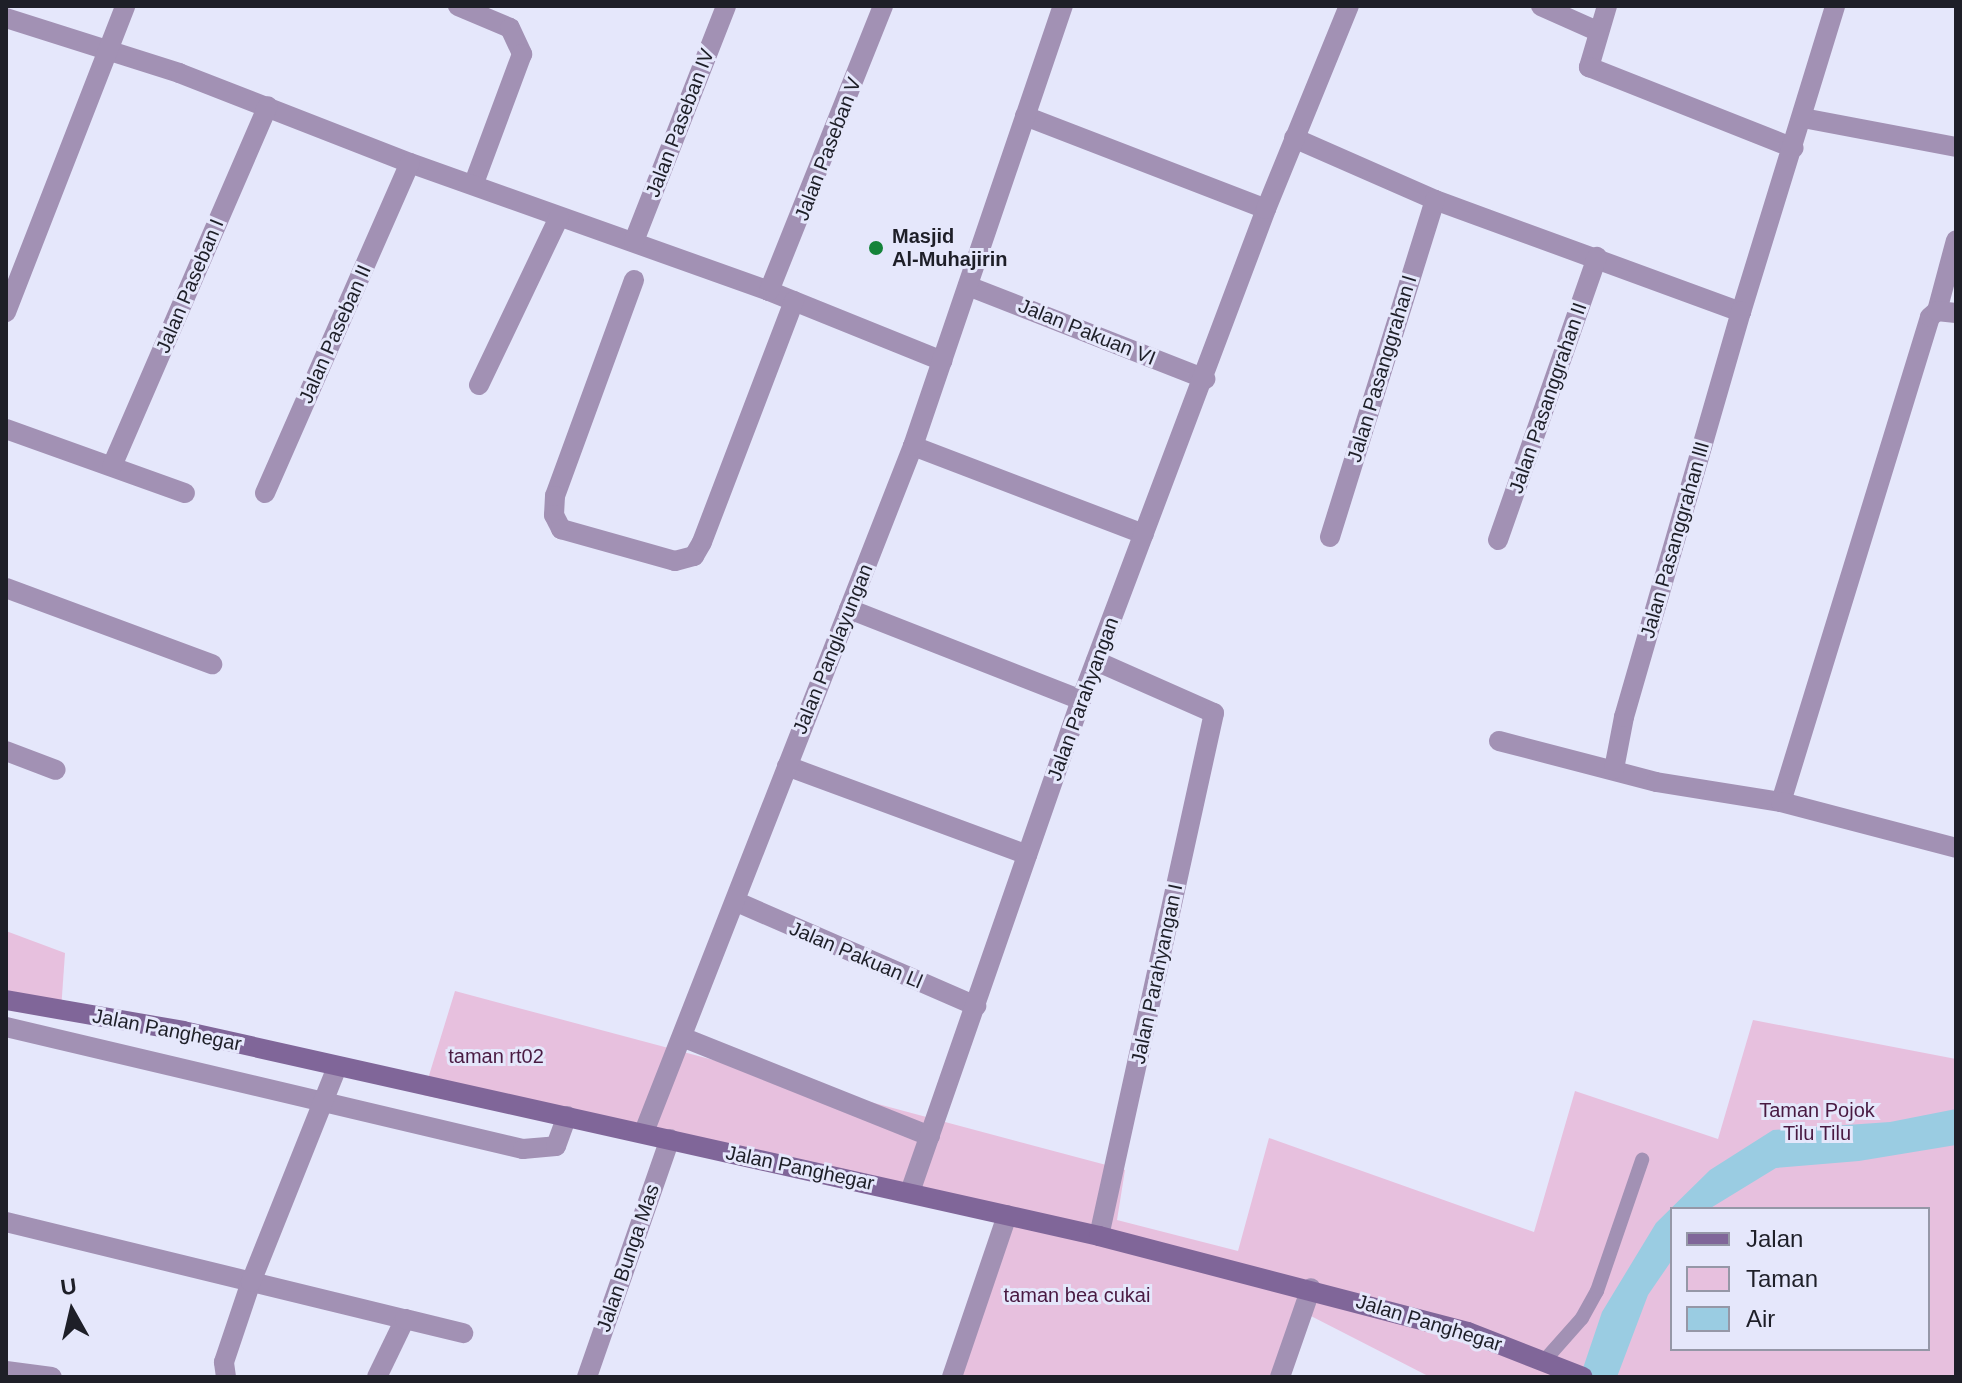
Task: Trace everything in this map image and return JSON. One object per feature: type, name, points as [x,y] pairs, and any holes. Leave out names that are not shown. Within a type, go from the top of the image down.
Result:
[{"type":"street","points":[[6,312],[125,6]]},
{"type":"street","points":[[458,6],[510,28],[522,54],[474,183]]},
{"type":"street","name":"Jalan Paseban IV","points":[[634,241],[726,6]]},
{"type":"street","name":"Jalan Paseban V","points":[[769,291],[883,6]]},
{"type":"street","name":"Jalan Panglayungan","points":[[644,1132],[737,902],[913,446],[1063,6]]},
{"type":"street","name":"Jalan Parahyangan","points":[[910,1192],[1081,700],[1205,379],[1266,209],[1349,6]]},
{"type":"street","points":[[1541,6],[1597,31]]},
{"type":"street","points":[[1607,6],[1597,31],[1589,67],[1794,148]]},
{"type":"street","name":"Jalan Pasanggrahan llI","points":[[1614,769],[1741,312],[1794,148],[1835,6]]},
{"type":"street","points":[[6,18],[109,50],[268,106],[407,169],[474,183],[559,217],[769,291],[942,361]]},
{"type":"street","name":"Jalan Paseban I","points":[[112,466],[268,106]]},
{"type":"street","points":[[1025,116],[1266,209]]},
{"type":"street","points":[[1803,118],[1956,147]]},
{"type":"street","points":[[1294,138],[1435,200],[1741,312]]},
{"type":"street","name":"Jalan Paseban II","points":[[265,493],[407,169]]},
{"type":"street","name":"Jalan Pasanggrahan l","points":[[1330,537],[1435,200]]},
{"type":"street","points":[[479,385],[559,217]]},
{"type":"street","points":[[1781,802],[1930,317],[1946,312],[1956,240]]},
{"type":"street","name":"Jalan Pasanggrahan II","points":[[1498,540],[1597,257]]},
{"type":"street","points":[[634,280],[555,496],[554,515],[561,529],[675,561],[694,556],[702,542],[794,301]]},
{"type":"street","name":"Jalan Pakuan VI","points":[[968,286],[1205,379]]},
{"type":"street","points":[[6,429],[185,493]]},
{"type":"street","points":[[913,446],[1144,534]]},
{"type":"street","points":[[6,588],[212,664]]},
{"type":"street","points":[[849,609],[1081,700]]},
{"type":"street","name":"Jalan Parahyangan I","points":[[1096,661],[1214,713],[1099,1236]]},
{"type":"street","points":[[1499,741],[1656,782],[1781,802],[1956,848]]},
{"type":"street","points":[[6,751],[56,770]]},
{"type":"street","points":[[787,766],[1027,855]]},
{"type":"street","name":"Jalan Pakuan Ll","points":[[737,902],[976,1006]]},
{"type":"street","name":"Jalan Panghegar","points":[[6,1000],[183,1031],[1099,1236],[1311,1288],[1468,1332],[1562,1370]]},
{"type":"street","points":[[6,1027],[323,1102],[548,1151],[556,1146],[567,1116]]},
{"type":"street","points":[[682,1037],[930,1136]]},
{"type":"street","points":[[226,1377],[224,1362],[251,1282],[337,1067]]},
{"type":"street","name":"Jalan Bunga Mas","points":[[587,1377],[670,1139]]},
{"type":"street","points":[[952,1377],[1007,1215]]},
{"type":"street","points":[[6,1222],[463,1333]]},
{"type":"street","points":[[1280,1377],[1311,1288]]},
{"type":"street","points":[[377,1377],[405,1319]]},
{"type":"street","points":[[6,1371],[52,1377]]},
{"type":"lane","points":[[1562,1370],[1582,1318],[1597,1291],[1642,1160]]},
{"type":"green space","points":[[6,931],[65,953],[61,1010],[6,1002]]},
{"type":"green space","points":[[455,991],[1125,1170],[1117,1220],[1238,1251],[1269,1138],[1534,1232],[1575,1091],[1718,1139],[1753,1020],[1956,1059],[1956,1377],[1430,1377],[1307,1314],[1284,1377],[954,1377],[1014,1218],[423,1095]]},
{"type":"water","points":[[1956,1109],[1956,1145],[1859,1161],[1776,1168],[1712,1207],[1672,1207],[1710,1170],[1773,1130],[1890,1122]]},
{"type":"water","points":[[1670,1209],[1670,1263],[1648,1295],[1617,1377],[1580,1377],[1602,1312],[1656,1223]]},
{"type":"place","name":"Masjid Al-Muhajirin","points":[[876,248]]},
{"type":"park label","name":"taman rt02","points":[[496,1056]]},
{"type":"park label","name":"Taman Pojok Tilu Tilu","points":[[1817,1122]]},
{"type":"park label","name":"taman bea cukai","points":[[1077,1295]]}]
